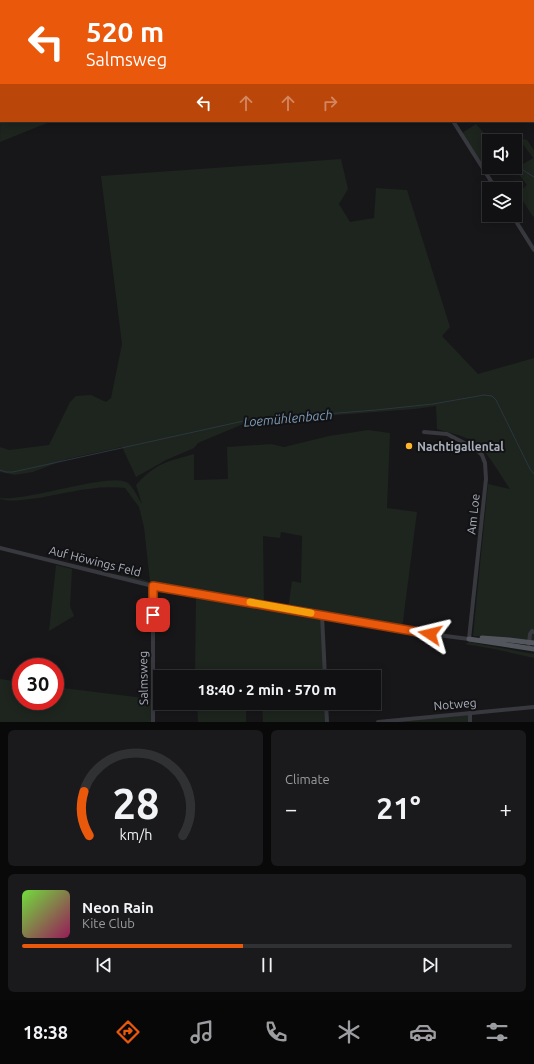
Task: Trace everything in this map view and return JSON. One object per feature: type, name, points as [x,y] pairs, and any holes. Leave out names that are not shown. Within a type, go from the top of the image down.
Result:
[{"type":"main road","name":"Auf Höwings Feld","points":[[469,639],[531,646]]},
{"type":"street","points":[[454,122],[492,182]]},
{"type":"street","points":[[516,222],[534,250]]},
{"type":"street","name":"Am Loe","points":[[424,432],[447,434],[459,440],[476,449],[486,463],[486,478],[469,639]]},
{"type":"street","name":"Auf Höwings Feld","points":[[0,548],[153,586],[430,634],[469,639]]},
{"type":"street","name":"Salmsweg","points":[[153,586],[153,722]]},
{"type":"street","points":[[322,615],[325,670]]},
{"type":"street","points":[[531,646],[530,634],[534,632]]},
{"type":"street","name":"Notweg","points":[[378,722],[534,707]]},
{"type":"street","points":[[326,710],[327,722]]},
{"type":"street","points":[[470,713],[470,722]]},
{"type":"shaded area","points":[[0,122],[50,122],[0,142]]},
{"type":"shaded area","points":[[476,124],[485,134],[482,134],[482,163],[481,164],[462,133]]},
{"type":"shaded area","points":[[522,139],[527,140],[534,150],[533,217],[522,199],[522,189],[527,185],[519,174],[522,174],[522,165],[533,158],[522,143]]},
{"type":"shaded area","points":[[341,159],[348,189],[339,204],[350,222],[374,218],[376,188],[407,190],[450,327],[442,336],[478,374],[534,358],[534,641],[473,636],[488,484],[510,489],[491,459],[477,444],[463,437],[437,429],[436,406],[415,409],[248,422],[198,443],[194,448],[166,460],[136,477],[122,447],[67,459],[33,472],[15,475],[0,472],[0,447],[9,450],[49,445],[70,402],[76,396],[91,395],[106,402],[111,398],[122,344],[101,176]]},
{"type":"shaded area","points":[[368,430],[390,433],[387,508],[417,512],[402,629],[322,615],[325,670],[195,670],[196,593],[111,577],[111,574],[135,577],[150,582],[144,527],[139,507],[125,488],[101,487],[19,500],[0,499],[29,496],[88,484],[119,480],[130,485],[142,504],[136,485],[150,472],[162,464],[194,454],[194,480],[228,479],[227,447],[271,444],[284,447],[329,436]],"holes":[[[281,532],[302,536],[301,583],[292,581],[288,609],[264,604],[263,536],[280,538]]]},
{"type":"shaded area","points":[[56,565],[72,569],[70,606],[74,616],[49,631]]},
{"type":"shaded area","points":[[469,642],[534,654],[534,658],[465,644]]},
{"type":"shaded area","points":[[0,679],[12,681],[12,710],[64,710],[64,688],[152,699],[151,722],[0,722]]},
{"type":"shaded area","points":[[197,710],[246,710],[246,722],[198,722]]},
{"type":"shaded area","points":[[262,710],[326,710],[326,722],[263,722]]},
{"type":"shaded area","points":[[468,715],[469,722],[393,722]]},
{"type":"waterway","points":[[523,170],[534,177]]},
{"type":"waterway","name":"Loemühlenbach","points":[[0,470],[13,472],[248,420],[433,404],[484,395],[492,396],[496,400],[530,469],[534,474]]},
{"type":"slow traffic","points":[[250,602],[311,613]]},
{"type":"place","name":"Nachtigallental","points":[[409,446]]},
{"type":"route","points":[[153,615],[153,586],[264,604],[430,634]]}]
